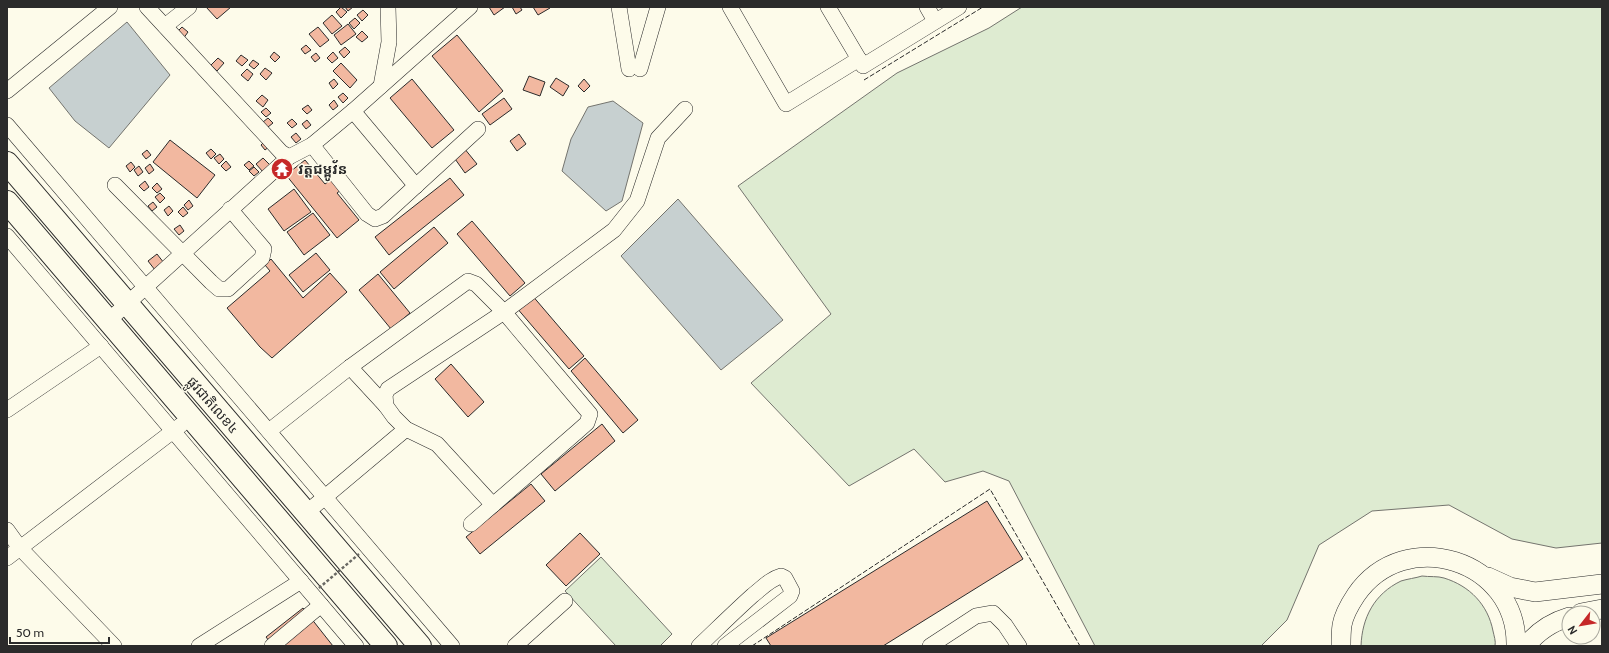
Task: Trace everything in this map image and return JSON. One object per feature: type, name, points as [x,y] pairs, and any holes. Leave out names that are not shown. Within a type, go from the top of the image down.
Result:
[{"type":"highway","name":"ផ្លូវជាតិលេខ៤","points":[[7,163],[417,643]]},
{"type":"highway","name":"ផ្លូវជាតិលេខ៤","points":[[7,202],[386,646]]},
{"type":"highway","points":[[128,343],[147,326]]},
{"type":"main road","points":[[1327,646],[1342,624],[1349,605],[1364,584],[1384,568],[1408,558],[1434,556],[1460,562],[1482,575],[1510,587],[1535,592],[1602,584]]},
{"type":"main road","points":[[1482,575],[1499,592],[1510,612],[1516,636],[1516,646]]},
{"type":"main road","points":[[1526,646],[1534,636],[1561,620]]},
{"type":"main road","points":[[1341,646],[1342,624]]},
{"type":"street","points":[[7,91],[110,7]]},
{"type":"street","points":[[147,7],[281,152],[289,157]]},
{"type":"street","points":[[165,26],[189,7]]},
{"type":"street","points":[[380,86],[389,42],[388,7]]},
{"type":"street","points":[[108,321],[289,157],[312,145],[353,111],[470,7]]},
{"type":"street","points":[[619,7],[635,69],[658,7]]},
{"type":"street","points":[[730,7],[786,104],[860,59]]},
{"type":"street","points":[[828,7],[863,66],[959,7]]},
{"type":"street","points":[[927,7],[935,21]]},
{"type":"street","points":[[386,406],[385,395],[388,389],[504,312],[614,230],[637,201],[658,138],[685,109]]},
{"type":"street","points":[[353,111],[416,186]]},
{"type":"street","points":[[7,125],[452,646]]},
{"type":"street","points":[[312,145],[367,214],[375,219],[384,216],[478,128]]},
{"type":"street","points":[[115,185],[219,289],[228,289],[262,258],[264,249],[230,209]]},
{"type":"street","points":[[7,236],[356,646]]},
{"type":"street","points":[[269,431],[350,367],[468,281],[476,284],[504,312],[590,414],[587,423],[471,524]]},
{"type":"street","points":[[7,410],[101,346]]},
{"type":"street","points":[[350,367],[406,429],[438,444],[494,505]]},
{"type":"street","points":[[7,558],[191,418]]},
{"type":"street","points":[[306,513],[406,429]]},
{"type":"street","points":[[7,530],[20,548],[114,646]]},
{"type":"street","points":[[699,646],[726,618],[763,587],[775,578],[781,576],[785,578],[792,591],[790,596],[725,646]]},
{"type":"street","points":[[199,646],[301,581]]},
{"type":"street","points":[[516,646],[565,601]]},
{"type":"street","points":[[272,646],[321,605]]},
{"type":"street","points":[[930,646],[976,616],[993,613],[1005,625],[1019,646]]},
{"type":"street","points":[[417,643],[433,623]]},
{"type":"path","points":[[319,588],[359,554]]},
{"type":"green space","points":[[1022,7],[1602,7],[1602,543],[1556,548],[1512,539],[1449,505],[1372,511],[1319,545],[1287,620],[1261,646],[1095,646],[1009,481],[983,471],[945,482],[914,449],[849,486],[751,383],[831,314],[738,186],[897,73],[989,28]]},
{"type":"green space","points":[[601,557],[672,634],[660,646],[616,646],[565,591]]},
{"type":"green space","points":[[1422,576],[1442,577],[1470,591],[1487,613],[1495,638],[1495,646],[1361,646],[1367,617],[1377,600],[1392,586],[1401,581]]},
{"type":"shaded area","points":[[127,22],[170,75],[109,148],[75,121],[49,88]]},
{"type":"shaded area","points":[[613,101],[643,123],[622,201],[606,211],[562,171],[571,139],[588,107]]},
{"type":"shaded area","points":[[678,199],[783,320],[721,370],[621,256]]},
{"type":"building","points":[[206,7],[231,7],[217,19]]},
{"type":"building","points":[[341,7],[347,12],[341,18],[336,12]]},
{"type":"building","points":[[345,7],[353,7],[348,11]]},
{"type":"building","points":[[489,7],[505,7],[494,15]]},
{"type":"building","points":[[512,7],[520,7],[522,10],[516,14]]},
{"type":"building","points":[[533,7],[549,7],[550,8],[538,15]]},
{"type":"building","points":[[363,10],[368,15],[362,21],[357,15]]},
{"type":"building","points":[[332,15],[342,26],[332,34],[323,23]]},
{"type":"building","points":[[355,18],[360,23],[354,29],[349,23]]},
{"type":"building","points":[[348,24],[356,34],[341,45],[334,35]]},
{"type":"building","points":[[182,27],[188,32],[183,39],[176,33]]},
{"type":"building","points":[[318,27],[329,40],[320,47],[309,34]]},
{"type":"building","points":[[362,31],[368,37],[362,42],[356,37]]},
{"type":"building","points":[[457,35],[503,91],[479,112],[432,56]]},
{"type":"building","points":[[306,45],[311,50],[305,54],[301,49]]},
{"type":"building","points":[[345,47],[350,52],[344,58],[339,52]]},
{"type":"building","points":[[274,52],[280,57],[275,62],[270,57]]},
{"type":"building","points":[[333,52],[338,58],[332,63],[327,58]]},
{"type":"building","points":[[316,53],[320,58],[315,62],[311,57]]},
{"type":"building","points":[[241,55],[248,60],[242,66],[236,61]]},
{"type":"building","points":[[218,58],[224,63],[217,71],[211,65]]},
{"type":"building","points":[[253,60],[259,64],[254,69],[249,65]]},
{"type":"building","points":[[341,63],[357,80],[350,88],[333,71]]},
{"type":"building","points":[[265,68],[272,73],[266,80],[260,74]]},
{"type":"building","points":[[247,69],[253,74],[248,81],[241,75]]},
{"type":"building","points":[[529,76],[545,82],[540,96],[523,90]]},
{"type":"building","points":[[556,78],[569,86],[563,96],[550,87]]},
{"type":"building","points":[[334,79],[338,84],[333,89],[329,83]]},
{"type":"building","points":[[412,79],[454,130],[432,148],[390,98]]},
{"type":"building","points":[[584,79],[590,86],[584,92],[578,86]]},
{"type":"building","points":[[343,93],[348,98],[343,103],[338,97]]},
{"type":"building","points":[[262,95],[268,100],[263,107],[256,101]]},
{"type":"building","points":[[504,98],[512,109],[490,125],[482,114]]},
{"type":"building","points":[[334,100],[338,106],[333,110],[329,105]]},
{"type":"building","points":[[308,105],[312,110],[307,114],[302,109]]},
{"type":"building","points":[[266,108],[271,113],[266,117],[261,112]]},
{"type":"building","points":[[268,118],[273,123],[268,127],[263,122]]},
{"type":"building","points":[[292,119],[297,124],[292,128],[287,123]]},
{"type":"building","points":[[307,120],[311,125],[306,129],[302,124]]},
{"type":"building","points":[[296,133],[301,139],[296,143],[291,137]]},
{"type":"building","points":[[519,134],[526,144],[517,151],[510,141]]},
{"type":"building","points":[[170,140],[215,175],[197,198],[153,162]]},
{"type":"building","points":[[266,140],[270,146],[265,150],[261,145]]},
{"type":"building","points":[[464,148],[477,164],[465,173],[453,156]]},
{"type":"building","points":[[211,149],[216,154],[211,159],[206,153]]},
{"type":"building","points":[[147,150],[151,155],[146,159],[142,154]]},
{"type":"building","points":[[220,154],[224,159],[219,164],[214,158]]},
{"type":"building","points":[[263,158],[270,165],[263,172],[256,164]]},
{"type":"building","points":[[305,160],[325,184],[332,179],[341,190],[337,193],[359,220],[337,238],[286,175]]},
{"type":"building","points":[[226,161],[231,167],[226,171],[221,166]]},
{"type":"building","points":[[249,161],[254,166],[249,170],[244,165]]},
{"type":"building","points":[[131,162],[135,167],[130,172],[126,166]]},
{"type":"building","points":[[150,164],[154,170],[149,174],[145,168]]},
{"type":"building","points":[[139,166],[143,172],[138,176],[134,170]]},
{"type":"building","points":[[254,167],[259,172],[254,176],[249,171]]},
{"type":"building","points":[[450,178],[464,195],[389,255],[375,237]]},
{"type":"building","points":[[145,181],[149,187],[144,191],[139,186]]},
{"type":"building","points":[[157,183],[162,189],[157,193],[152,188]]},
{"type":"building","points":[[294,189],[311,212],[284,231],[268,209]]},
{"type":"building","points":[[160,193],[165,198],[160,203],[155,197]]},
{"type":"building","points":[[189,200],[193,206],[188,210],[184,205]]},
{"type":"building","points":[[153,202],[157,207],[152,211],[148,206]]},
{"type":"building","points":[[169,206],[173,211],[168,216],[164,210]]},
{"type":"building","points":[[183,207],[188,213],[183,217],[178,212]]},
{"type":"building","points":[[313,213],[330,235],[304,255],[287,232]]},
{"type":"building","points":[[472,221],[525,283],[510,296],[457,234]]},
{"type":"building","points":[[180,225],[184,231],[179,235],[174,229]]},
{"type":"building","points":[[434,227],[448,243],[394,289],[380,272]]},
{"type":"building","points":[[316,253],[330,270],[303,292],[289,275]]},
{"type":"building","points":[[157,254],[164,263],[155,270],[148,261]]},
{"type":"building","points":[[271,259],[303,298],[330,273],[347,292],[272,358],[260,347],[227,308],[270,271],[265,265]]},
{"type":"building","points":[[378,274],[410,313],[391,329],[359,290]]},
{"type":"building","points":[[531,294],[584,356],[569,369],[516,307]]},
{"type":"building","points":[[585,358],[638,420],[623,433],[571,371]]},
{"type":"building","points":[[451,364],[484,402],[468,417],[435,379]]},
{"type":"building","points":[[602,424],[615,441],[555,491],[541,474]]},
{"type":"building","points":[[531,484],[545,501],[480,554],[466,537]]},
{"type":"building","points":[[987,501],[1023,559],[883,646],[771,646],[766,638]]},
{"type":"building","points":[[580,533],[600,554],[566,586],[546,565]]},
{"type":"building","points":[[303,608],[333,646],[273,646],[266,637]]},
{"type":"fence","points":[[864,80],[983,7]]},
{"type":"fence","points":[[752,646],[990,489],[1080,646]]},
{"type":"place","name":"វត្តជម្ពូវ័ន","points":[[282,169]]}]
